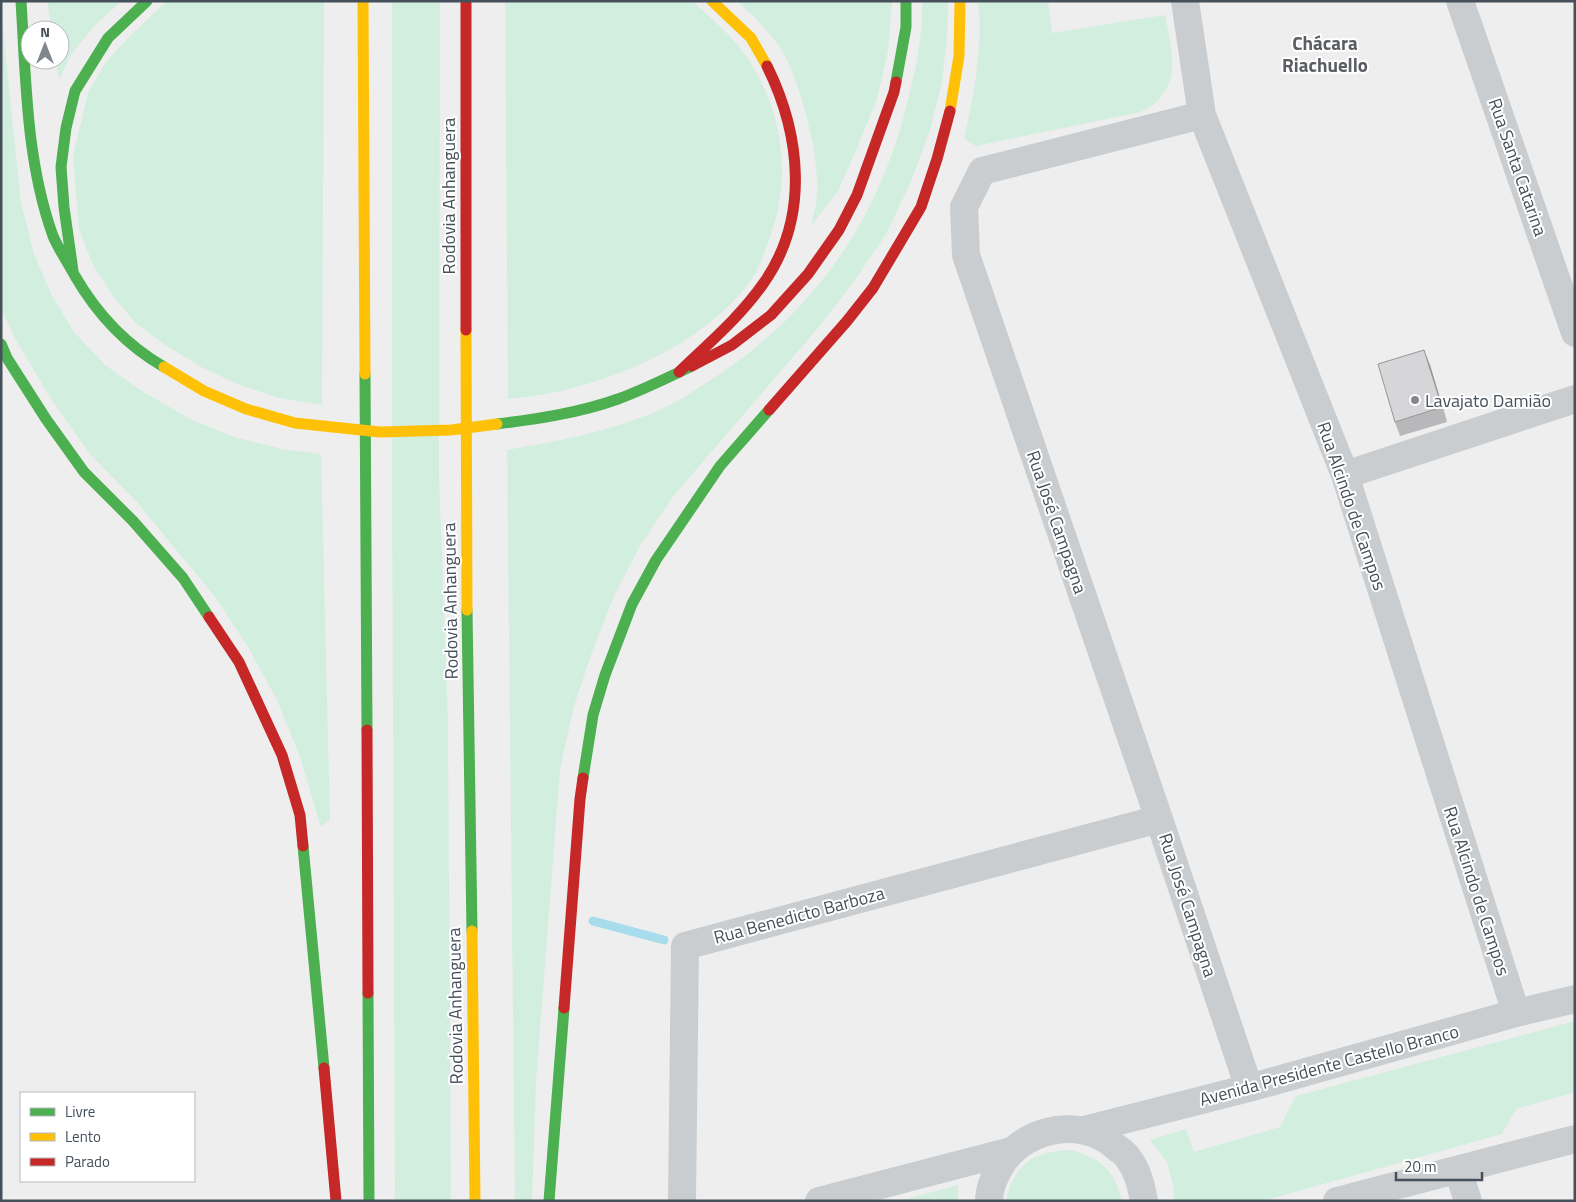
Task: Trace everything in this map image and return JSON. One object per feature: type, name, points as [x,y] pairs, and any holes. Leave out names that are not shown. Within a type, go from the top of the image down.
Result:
[{"type":"main road","points":[[21,1],[30,133],[39,189],[54,238],[85,293],[104,319],[126,340],[153,361],[204,391],[246,409],[295,423],[380,432],[451,430],[500,424],[562,414],[616,400],[652,386],[732,344],[771,315],[808,274],[839,230],[857,196],[894,92],[906,27],[906,1]]},
{"type":"main road","points":[[74,271],[64,207],[61,167],[66,128],[75,91],[108,38],[147,1]]},
{"type":"main road","points":[[363,1],[369,1201]]},
{"type":"main road","name":"Rodovia Anhanguera","points":[[466,1],[466,497],[475,1201]]},
{"type":"main road","points":[[679,372],[748,304],[773,269],[790,229],[797,174],[791,124],[778,86],[752,39],[712,1]]},
{"type":"main road","points":[[549,1201],[580,799],[593,715],[605,675],[632,604],[656,560],[720,466],[848,321],[873,288],[921,207],[937,159],[950,108],[958,56],[960,1]]},
{"type":"main road","points":[[1,344],[7,358],[41,411],[84,472],[133,521],[183,578],[239,662],[282,755],[300,815],[336,1201]]},
{"type":"street","name":"Rua Alcindo de Campos","points":[[1185,1],[1202,115],[1345,475],[1516,1013]]},
{"type":"street","name":"Rua Santa Catarina","points":[[1460,1],[1575,334]]},
{"type":"street","name":"Rua José Campagna","points":[[1202,115],[982,171],[964,207],[966,255],[1249,1088]]},
{"type":"street","points":[[1345,475],[1575,398]]},
{"type":"street","name":"Rua Benedicto Barboza","points":[[682,1201],[685,946],[1159,819]]},
{"type":"street","name":"Avenida Presidente Castello Branco","points":[[1084,1130],[1249,1088],[1516,1013],[1575,999]]},
{"type":"street","points":[[989,1201],[996,1172],[1011,1152],[1032,1136],[1057,1128],[1084,1130],[1108,1140],[1128,1157],[1141,1181],[1144,1201]]},
{"type":"street","points":[[1337,1201],[1575,1139]]},
{"type":"street","points":[[819,1201],[1011,1152]]},
{"type":"street","points":[[1458,1170],[1468,1201]]},
{"type":"green space","points":[[47,1],[122,1],[95,25],[70,57],[70,20],[50,20]]},
{"type":"green space","points":[[167,1],[324,1],[322,405],[279,398],[240,385],[203,368],[165,345],[135,322],[113,296],[93,265],[79,229],[73,156],[88,93],[106,62]]},
{"type":"green space","points":[[392,1],[440,1],[439,475],[448,723],[451,1201],[395,1201]]},
{"type":"green space","points":[[505,1],[692,1],[737,44],[749,60],[761,82],[771,105],[777,128],[782,176],[780,200],[774,224],[759,266],[745,288],[717,317],[669,350],[634,367],[598,381],[561,391],[508,399]]},
{"type":"green space","points":[[737,1],[892,1],[888,51],[877,99],[838,191],[811,226],[817,200],[817,180],[812,141],[802,100],[781,49],[755,18]]},
{"type":"green space","points":[[922,1],[948,1],[947,37],[942,82],[930,130],[910,184],[886,234],[855,280],[818,328],[675,494],[641,544],[614,596],[592,652],[574,706],[560,769],[536,1082],[532,1201],[515,1201],[507,450],[611,428],[651,414],[675,403],[745,356],[779,327],[810,294],[837,260],[861,222],[881,182],[897,140],[912,83],[920,37]]},
{"type":"green space","points":[[978,1],[1048,1],[1052,33],[1165,15],[1172,58],[1172,69],[1166,89],[1158,100],[1141,112],[976,146],[964,139],[978,54]]},
{"type":"green space","points":[[1,10],[21,203],[34,254],[51,294],[74,332],[105,365],[142,391],[190,419],[234,437],[282,449],[321,454],[330,820],[321,827],[300,757],[277,700],[248,647],[215,597],[137,502],[90,454],[51,399],[17,342],[1,309]]},
{"type":"green space","points":[[58,70],[64,70],[59,80]]},
{"type":"green space","points":[[1575,1021],[1575,1092],[1516,1109],[1502,1134],[1263,1201],[1173,1201],[1174,1189],[1167,1162],[1150,1140],[1186,1129],[1194,1152],[1280,1127],[1296,1096]]},
{"type":"green space","points":[[1072,1150],[1091,1157],[1105,1167],[1115,1181],[1122,1201],[1006,1201],[1014,1177],[1028,1162],[1047,1153]]},
{"type":"green space","points":[[958,1185],[958,1201],[899,1201]]},
{"type":"building","name":"Lavajato Damião","points":[[1424,350],[1442,407],[1395,422],[1378,364]]},
{"type":"waterway","points":[[593,921],[664,940]]},
{"type":"traffic: fast","points":[[21,1],[26,90],[32,150],[44,208],[53,236],[84,290],[113,328],[137,349],[164,367]]},
{"type":"traffic: fast","points":[[73,271],[64,207],[61,167],[66,128],[75,91],[108,38],[147,1]]},
{"type":"traffic: fast","points":[[896,82],[906,27],[906,1]]},
{"type":"traffic: fast","points":[[1,344],[7,358],[46,419],[84,472],[133,521],[183,578],[209,617]]},
{"type":"traffic: fast","points":[[497,424],[558,415],[603,404],[637,392],[692,366]]},
{"type":"traffic: fast","points":[[365,374],[367,730]]},
{"type":"traffic: fast","points":[[583,778],[593,715],[605,675],[632,604],[656,560],[720,466],[769,410]]},
{"type":"traffic: fast","points":[[467,610],[472,931]]},
{"type":"traffic: fast","points":[[303,846],[324,1068]]},
{"type":"traffic: fast","points":[[368,993],[369,1201]]},
{"type":"traffic: fast","points":[[549,1201],[564,1008]]},
{"type":"traffic: slow","points":[[363,1],[365,374]]},
{"type":"traffic: slow","points":[[712,1],[751,38],[767,66]]},
{"type":"traffic: slow","points":[[950,111],[959,56],[960,1]]},
{"type":"traffic: slow","points":[[466,330],[467,610]]},
{"type":"traffic: slow","points":[[164,367],[204,391],[246,409],[295,423],[380,432],[451,430],[497,424]]},
{"type":"traffic: slow","points":[[472,931],[475,1201]]},
{"type":"traffic: jam","points":[[466,1],[466,330]]},
{"type":"traffic: jam","points":[[679,372],[723,330],[754,296],[778,259],[788,232],[794,204],[793,148],[779,92],[767,66]]},
{"type":"traffic: jam","points":[[692,366],[732,345],[771,315],[808,274],[839,230],[857,195],[896,82]]},
{"type":"traffic: jam","points":[[769,410],[847,321],[873,288],[921,207],[950,111]]},
{"type":"traffic: jam","points":[[209,617],[239,662],[282,755],[300,815],[303,846]]},
{"type":"traffic: jam","points":[[367,730],[368,993]]},
{"type":"traffic: jam","points":[[564,1008],[583,778]]},
{"type":"traffic: jam","points":[[324,1068],[336,1201]]},
{"type":"place","name":"Lavajato Damião","points":[[1415,400]]},
{"type":"district","name":"Chácara Riachuello","points":[[1325,53]]}]
